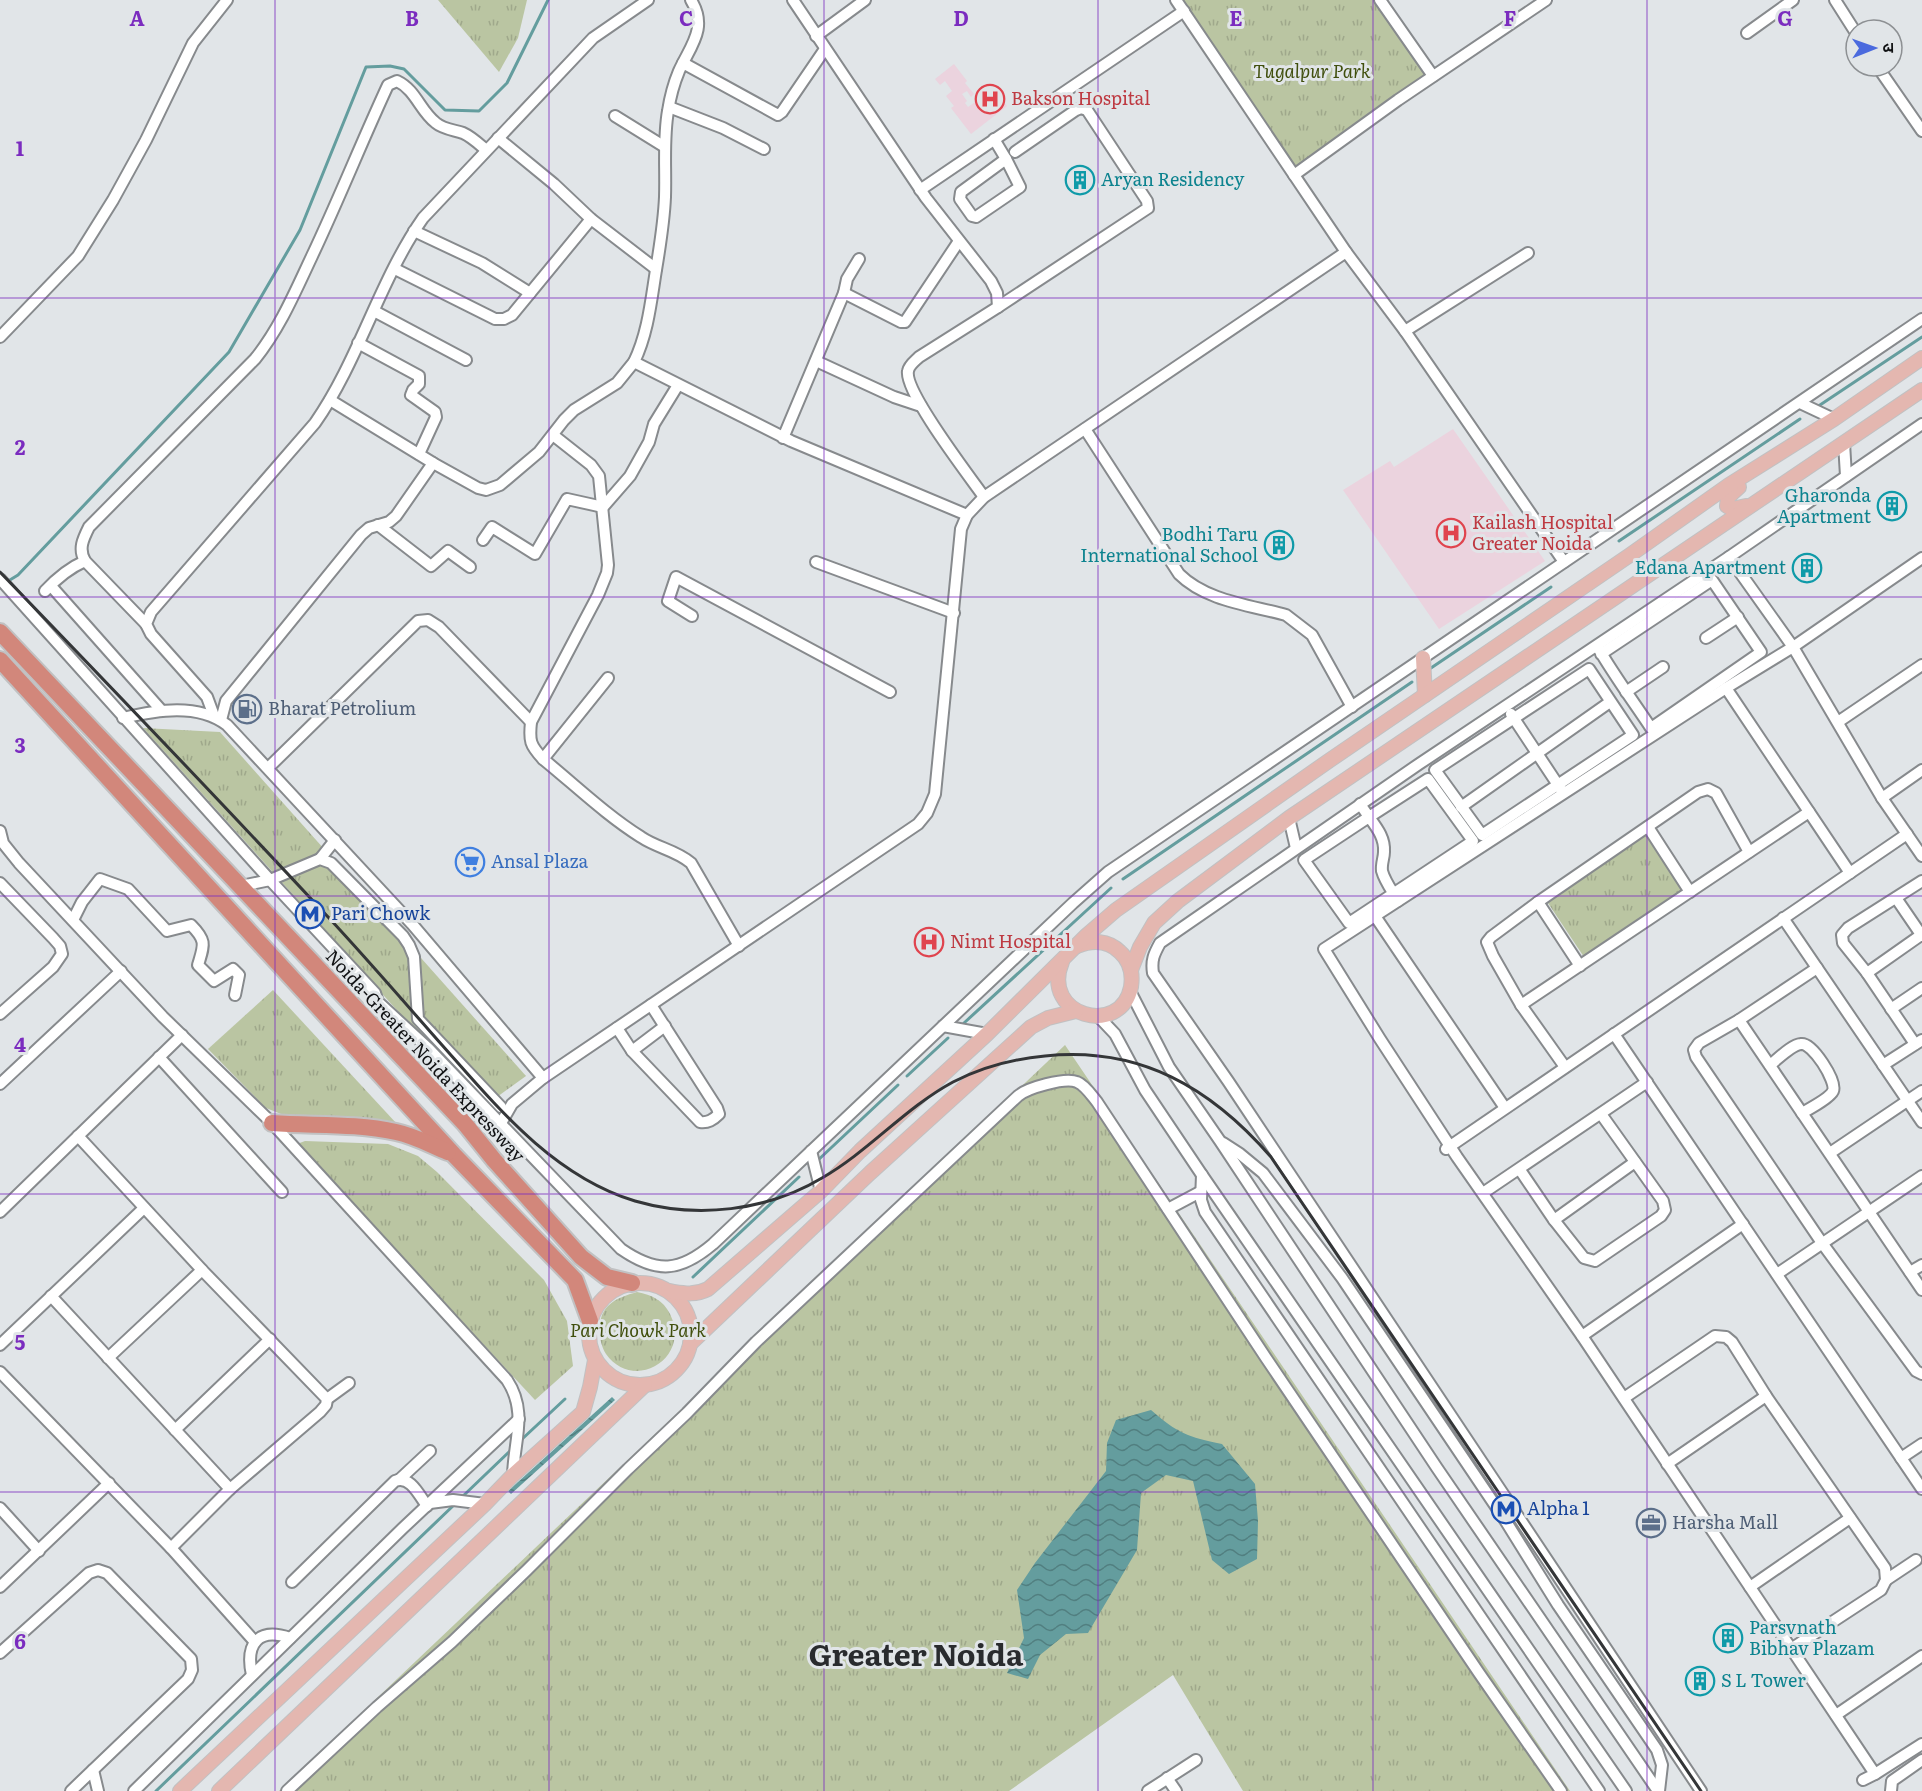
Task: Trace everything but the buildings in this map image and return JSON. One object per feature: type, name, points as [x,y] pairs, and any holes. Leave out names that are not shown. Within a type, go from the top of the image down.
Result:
[{"type":"highway","name":"Noida-Greater Noida Expressway","points":[[0,632],[465,1124],[494,1160],[581,1257],[607,1277],[632,1283]]},
{"type":"highway","points":[[0,660],[454,1155],[575,1280],[590,1321]]},
{"type":"highway","points":[[272,1123],[364,1127],[397,1132],[418,1138],[454,1155]]},
{"type":"main road","points":[[668,1291],[687,1314],[691,1329],[690,1344],[684,1359],[674,1372],[661,1381],[645,1385],[616,1380],[595,1360],[588,1334],[596,1307],[605,1296],[618,1287],[632,1283],[645,1283],[668,1291],[691,1294],[708,1289],[821,1191],[860,1151],[987,1034],[1116,910],[1752,471],[1834,419],[1922,358]]},
{"type":"main road","points":[[1063,960],[1058,978],[1059,988],[1068,1005],[1086,1015],[1098,1016],[1111,1012],[1123,1004],[1130,992],[1131,970],[1140,947],[1154,923],[1179,901],[1289,818],[1922,390]]},
{"type":"main road","points":[[1751,505],[1732,509],[1726,503],[1728,497],[1748,480],[1752,471]]},
{"type":"main road","points":[[1423,658],[1425,695]]},
{"type":"main road","points":[[1077,946],[1096,942],[1114,947],[1128,961],[1131,970]]},
{"type":"main road","points":[[690,1344],[870,1173],[1031,1027],[1048,1018],[1076,1011]]},
{"type":"main road","points":[[180,1791],[513,1475],[583,1412],[595,1360]]},
{"type":"main road","points":[[219,1791],[645,1385]]},
{"type":"street","points":[[0,337],[78,256],[113,200],[146,140],[192,43],[227,0]]},
{"type":"street","points":[[146,624],[151,612],[315,423],[330,400],[394,269],[423,218],[593,38],[648,0]]},
{"type":"street","points":[[330,400],[432,463],[486,490],[500,485],[539,452],[574,410],[617,383],[634,362],[647,322],[665,199],[665,147],[669,107],[678,74],[696,38],[700,23],[697,10],[691,0]]},
{"type":"street","points":[[793,0],[920,190],[991,281],[998,293],[998,307]]},
{"type":"street","points":[[816,36],[865,0]]},
{"type":"street","points":[[1176,0],[1346,252],[1405,331],[1564,562]]},
{"type":"street","points":[[1380,0],[1433,76]]},
{"type":"street","points":[[1294,175],[1433,76],[1546,0]]},
{"type":"street","points":[[1747,33],[1793,0]]},
{"type":"street","points":[[1835,0],[1846,18]]},
{"type":"street","points":[[920,190],[1184,11]]},
{"type":"street","points":[[683,63],[778,115],[825,49]]},
{"type":"street","points":[[1885,78],[1922,131]]},
{"type":"street","points":[[486,150],[464,134],[437,125],[406,85],[397,81],[388,85],[285,316],[269,342],[255,359],[89,527],[82,541],[81,553],[85,561],[146,624],[151,634],[207,697],[218,718],[268,768],[421,935],[543,1078]]},
{"type":"street","points":[[669,107],[723,128],[764,149]]},
{"type":"street","points":[[984,497],[921,406],[909,384],[908,372],[911,364],[1148,208],[1146,201],[1086,110],[1081,108],[1049,128],[1011,156],[961,192],[960,199],[972,216],[976,217],[1020,187],[1021,184],[1011,156],[994,140]]},
{"type":"street","points":[[1039,109],[1049,128]]},
{"type":"street","points":[[615,116],[665,147]]},
{"type":"street","points":[[498,138],[554,184],[591,219],[656,269]]},
{"type":"street","points":[[394,269],[495,319],[504,319],[512,315],[591,219]]},
{"type":"street","points":[[414,231],[482,263],[530,293]]},
{"type":"street","points":[[844,293],[905,322],[959,241]]},
{"type":"street","points":[[487,1110],[506,1105],[918,824],[927,813],[935,794],[960,538],[967,515],[984,497],[1346,252]]},
{"type":"street","points":[[1405,331],[1528,253]]},
{"type":"street","points":[[783,438],[844,293],[847,279],[859,259]]},
{"type":"street","points":[[374,311],[466,360]]},
{"type":"street","points":[[0,579],[123,718],[375,993],[378,1002],[429,1049],[621,1249],[637,1260],[654,1266],[668,1267],[682,1265],[697,1258],[1073,903],[1108,873],[1922,319]]},
{"type":"street","points":[[358,343],[419,376],[419,384],[412,390],[411,395],[435,412],[436,417],[419,454]]},
{"type":"street","points":[[634,362],[783,438],[967,515]]},
{"type":"street","points":[[816,362],[894,397],[921,406]]},
{"type":"street","points":[[603,507],[630,476],[649,442],[654,424],[678,385]]},
{"type":"street","points":[[1800,403],[1834,419]]},
{"type":"street","points":[[1701,1791],[1228,1081],[1153,973],[1151,963],[1160,943],[1360,804],[1507,706],[1599,650],[1710,575],[1729,557],[1922,424]]},
{"type":"street","points":[[1085,429],[1179,574],[1189,584],[1204,593],[1286,615],[1297,622],[1312,635],[1352,707]]},
{"type":"street","points":[[554,435],[597,472],[603,507],[607,573],[598,595],[531,722],[529,738],[543,759],[628,828],[645,840],[681,854],[691,862],[739,946]]},
{"type":"street","points":[[1844,443],[1846,476]]},
{"type":"street","points":[[218,718],[226,701],[361,535],[369,528],[389,522],[396,516],[432,463]]},
{"type":"street","points":[[483,540],[492,527],[535,554],[567,499],[603,507]]},
{"type":"street","points":[[378,525],[431,566],[448,551],[470,567]]},
{"type":"street","points":[[1729,557],[1793,647],[1882,798],[1922,856]]},
{"type":"street","points":[[1875,1774],[1582,1336],[1483,1193],[1448,1148],[1324,949],[1375,916],[1396,897],[1473,841],[1428,779],[1304,860],[1349,923],[1396,897],[1561,790],[1793,647],[1922,558]]},
{"type":"street","points":[[85,561],[72,567],[48,588],[161,710]]},
{"type":"street","points":[[816,562],[954,613]]},
{"type":"street","points":[[1599,650],[1652,728],[1761,652],[1710,575]]},
{"type":"street","points":[[692,616],[668,601],[676,577],[890,692]]},
{"type":"street","points":[[1706,638],[1738,617]]},
{"type":"street","points":[[268,768],[418,621],[428,620],[439,627],[531,722]]},
{"type":"street","points":[[1838,722],[1922,665]]},
{"type":"street","points":[[1626,692],[1663,667]]},
{"type":"street","points":[[1589,669],[1610,702],[1634,735],[1561,790],[1482,835],[1435,770],[1589,669]]},
{"type":"street","points":[[543,759],[608,678]]},
{"type":"street","points":[[1726,688],[1850,873]]},
{"type":"street","points":[[1461,807],[1610,702]]},
{"type":"street","points":[[1507,706],[1561,790]]},
{"type":"street","points":[[123,718],[161,710],[218,718]]},
{"type":"street","points":[[1882,798],[1922,770]]},
{"type":"street","points":[[1564,1067],[1521,1005],[1493,956],[1487,942],[1491,937],[1698,792],[1708,789],[1716,793],[1749,852]]},
{"type":"street","points":[[1360,804],[1384,843],[1382,869],[1396,897]]},
{"type":"street","points":[[1521,1005],[1809,812]]},
{"type":"street","points":[[1289,818],[1296,848]]},
{"type":"street","points":[[1648,827],[1690,892]]},
{"type":"street","points":[[0,831],[3,843],[19,863],[182,1035],[272,1123],[507,1380],[515,1391],[518,1403],[519,1419],[513,1475]]},
{"type":"street","points":[[1448,1148],[1907,834]]},
{"type":"street","points":[[241,886],[270,880],[320,859],[335,840]]},
{"type":"street","points":[[320,859],[331,863],[409,945],[414,957],[418,1019],[506,1105]]},
{"type":"street","points":[[73,920],[82,902],[100,879],[128,889],[167,931],[191,925],[202,936],[203,949],[198,965],[214,981],[233,969],[239,975],[235,995]]},
{"type":"street","points":[[1883,1065],[1918,1042],[1843,943],[1842,935],[1848,928],[1922,881]]},
{"type":"street","points":[[0,883],[60,946],[62,954],[53,967],[0,1014]]},
{"type":"street","points":[[1867,973],[1922,935],[1896,898]]},
{"type":"street","points":[[1538,902],[1580,966]]},
{"type":"street","points":[[1375,916],[1505,1108]]},
{"type":"street","points":[[1783,918],[1922,1122]]},
{"type":"street","points":[[409,945],[421,935]]},
{"type":"street","points":[[1817,968],[1700,1043],[1694,1050],[1696,1057],[1822,1243],[1916,1371],[1922,1374]]},
{"type":"street","points":[[0,1084],[121,971]]},
{"type":"street","points":[[1891,1009],[1922,988]]},
{"type":"street","points":[[1130,992],[1169,1067],[1437,1468],[1658,1791]]},
{"type":"street","points":[[371,1025],[378,1002]]},
{"type":"street","points":[[617,1028],[632,1051],[700,1122],[706,1123],[715,1118],[719,1114],[717,1108],[651,1005]]},
{"type":"street","points":[[1098,1016],[1115,1034],[1145,1090],[1626,1791]]},
{"type":"street","points":[[1739,1020],[1922,1290]]},
{"type":"street","points":[[632,1051],[665,1026]]},
{"type":"street","points":[[943,1026],[987,1034]]},
{"type":"street","points":[[1614,1034],[1922,1489]]},
{"type":"street","points":[[0,1212],[182,1035]]},
{"type":"street","points":[[1770,1065],[1797,1045],[1803,1043],[1811,1047],[1833,1081],[1834,1090],[1831,1095],[1802,1113]]},
{"type":"street","points":[[159,1057],[282,1192]]},
{"type":"street","points":[[287,1791],[502,1594],[814,1286],[1023,1092],[1056,1082],[1072,1081],[1082,1085],[1097,1102],[1479,1673],[1561,1791]]},
{"type":"street","points":[[1483,1193],[1647,1082]]},
{"type":"street","points":[[1830,1153],[1922,1091]]},
{"type":"street","points":[[501,1124],[506,1105]]},
{"type":"street","points":[[1520,1170],[1554,1220],[1584,1258],[1595,1261],[1661,1216],[1665,1210],[1663,1201],[1600,1114]]},
{"type":"street","points":[[78,1136],[202,1270],[327,1399],[327,1405],[320,1412],[230,1489],[171,1548]]},
{"type":"street","points":[[1220,1141],[1263,1173],[1342,1278],[1505,1520],[1558,1605],[1657,1750],[1662,1764],[1658,1791]]},
{"type":"street","points":[[811,1151],[821,1191]]},
{"type":"street","points":[[1554,1220],[1635,1162]]},
{"type":"street","points":[[1202,1174],[1200,1192],[1204,1212],[1599,1791]]},
{"type":"street","points":[[1777,1274],[1922,1176]]},
{"type":"street","points":[[1168,1209],[1200,1192]]},
{"type":"street","points":[[0,1345],[144,1208]]},
{"type":"street","points":[[1582,1336],[1743,1224]]},
{"type":"street","points":[[1910,1272],[1922,1265]]},
{"type":"street","points":[[108,1358],[202,1270]]},
{"type":"street","points":[[51,1296],[230,1489]]},
{"type":"street","points":[[1624,1398],[1715,1336],[1726,1337],[1732,1342],[1766,1396],[1885,1568],[1886,1580]]},
{"type":"street","points":[[175,1430],[270,1339]]},
{"type":"street","points":[[0,1372],[171,1548],[255,1642]]},
{"type":"street","points":[[327,1399],[349,1383]]},
{"type":"street","points":[[1667,1464],[1766,1396]]},
{"type":"street","points":[[134,1791],[519,1419]]},
{"type":"street","points":[[1901,1458],[1922,1444]]},
{"type":"street","points":[[292,1582],[395,1481],[430,1451]]},
{"type":"street","points":[[399,1479],[408,1481],[428,1505]]},
{"type":"street","points":[[0,1587],[109,1484]]},
{"type":"street","points":[[428,1505],[457,1501],[485,1504]]},
{"type":"street","points":[[0,1508],[39,1551]]},
{"type":"street","points":[[1750,1587],[1850,1518]]},
{"type":"street","points":[[1791,1649],[1881,1590],[1886,1580],[1916,1560]]},
{"type":"street","points":[[0,1653],[89,1573],[98,1570],[107,1573],[191,1659],[192,1670],[188,1679],[71,1791]]},
{"type":"street","points":[[252,1675],[249,1661],[255,1642],[264,1635],[271,1634],[290,1638]]},
{"type":"street","points":[[1836,1715],[1922,1656]]},
{"type":"street","points":[[1863,1780],[1922,1744]]},
{"type":"street","points":[[1148,1791],[1196,1760]]},
{"type":"street","points":[[1891,1791],[1892,1781],[1922,1760]]},
{"type":"street","points":[[93,1770],[98,1791]]},
{"type":"street","points":[[1167,1778],[1176,1791]]},
{"type":"shaded area","name":"Bakson Hospital","points":[[954,64],[974,94],[971,97],[967,91],[962,94],[968,107],[981,98],[979,95],[991,86],[1007,106],[971,134],[951,108],[954,106],[946,96],[952,91],[945,81],[940,85],[935,79]]},
{"type":"shaded area","points":[[1453,429],[1545,561],[1439,629],[1343,490],[1390,461],[1394,467]]},
{"type":"green space","points":[[438,0],[527,0],[518,38],[499,72]]},
{"type":"green space","name":"Tugalpur Park","points":[[1176,0],[1380,0],[1433,76],[1294,175]]},
{"type":"green space","points":[[143,728],[220,732],[526,1076],[490,1102],[475,1097]]},
{"type":"green space","points":[[1646,834],[1683,891],[1584,957],[1548,903]]},
{"type":"green space","points":[[273,990],[397,1124],[296,1120],[266,1108],[208,1049]]},
{"type":"green space","points":[[1065,1045],[1570,1791],[1243,1791],[1173,1675],[1009,1791],[279,1791]]},
{"type":"green space","points":[[305,1141],[388,1144],[418,1156],[437,1172],[544,1280],[567,1321],[573,1366],[535,1400],[297,1144]]},
{"type":"green space","name":"Pari Chowk Park","points":[[637,1292],[652,1297],[664,1305],[670,1314],[675,1330],[673,1344],[667,1356],[657,1365],[644,1370],[631,1370],[618,1365],[606,1354],[600,1336],[600,1323],[608,1306],[622,1297]]},
{"type":"water","points":[[612,1397],[615,1400],[511,1494],[508,1491]]},
{"type":"water","points":[[1151,1410],[1184,1433],[1222,1444],[1255,1484],[1258,1521],[1257,1559],[1229,1574],[1212,1560],[1193,1481],[1166,1475],[1141,1493],[1137,1550],[1088,1633],[1066,1634],[1040,1655],[1028,1679],[1007,1673],[1024,1638],[1017,1590],[1106,1471],[1107,1443],[1116,1420]]},
{"type":"waterway","points":[[5,583],[18,575],[229,352],[300,230],[366,67],[390,66],[404,69],[445,110],[479,111],[507,83],[548,0]]},
{"type":"waterway","points":[[1817,407],[1922,337]]},
{"type":"waterway","points":[[1619,541],[1800,419]]},
{"type":"waterway","points":[[1431,668],[1551,587]]},
{"type":"waterway","points":[[1123,879],[1412,682]]},
{"type":"waterway","points":[[964,1023],[1111,888]]},
{"type":"waterway","points":[[907,1076],[948,1038]]},
{"type":"waterway","points":[[816,1162],[898,1085]]},
{"type":"waterway","points":[[693,1277],[799,1177]]},
{"type":"waterway","points":[[520,1441],[565,1399]]},
{"type":"waterway","points":[[462,1497],[511,1450]]},
{"type":"waterway","points":[[156,1791],[455,1504]]},
{"type":"railway","points":[[0,572],[329,918],[506,1115],[552,1157],[605,1190],[635,1201],[683,1210],[731,1209],[778,1198],[801,1189],[839,1167],[919,1104],[953,1082],[986,1068],[1021,1059],[1080,1055],[1112,1058],[1142,1065],[1198,1092],[1248,1132],[1271,1157],[1701,1791]]},
{"type":"place","name":"Bakson Hospital","points":[[990,99]]},
{"type":"place","name":"Aryan Residency","points":[[1080,180]]},
{"type":"place","name":"Gharonda Apartment","points":[[1892,506]]},
{"type":"place","name":"Kailash Hospital Greater Noida","points":[[1451,533]]},
{"type":"place","name":"Bodhi Taru International School","points":[[1279,545]]},
{"type":"place","name":"Edana Apartment","points":[[1807,568]]},
{"type":"place","name":"Bharat Petrolium","points":[[247,709]]},
{"type":"place","name":"Ansal Plaza","points":[[470,862]]},
{"type":"place","name":"Pari Chowk","points":[[310,914]]},
{"type":"place","name":"Nimt Hospital","points":[[929,942]]},
{"type":"place","name":"Alpha 1","points":[[1506,1509]]},
{"type":"place","name":"Harsha Mall","points":[[1651,1523]]},
{"type":"place","name":"Parsvnath Bibhav Plazam","points":[[1728,1638]]},
{"type":"place","name":"S L Tower","points":[[1700,1681]]},
{"type":"district","name":"Greater Noida","points":[[916,1656]]}]
